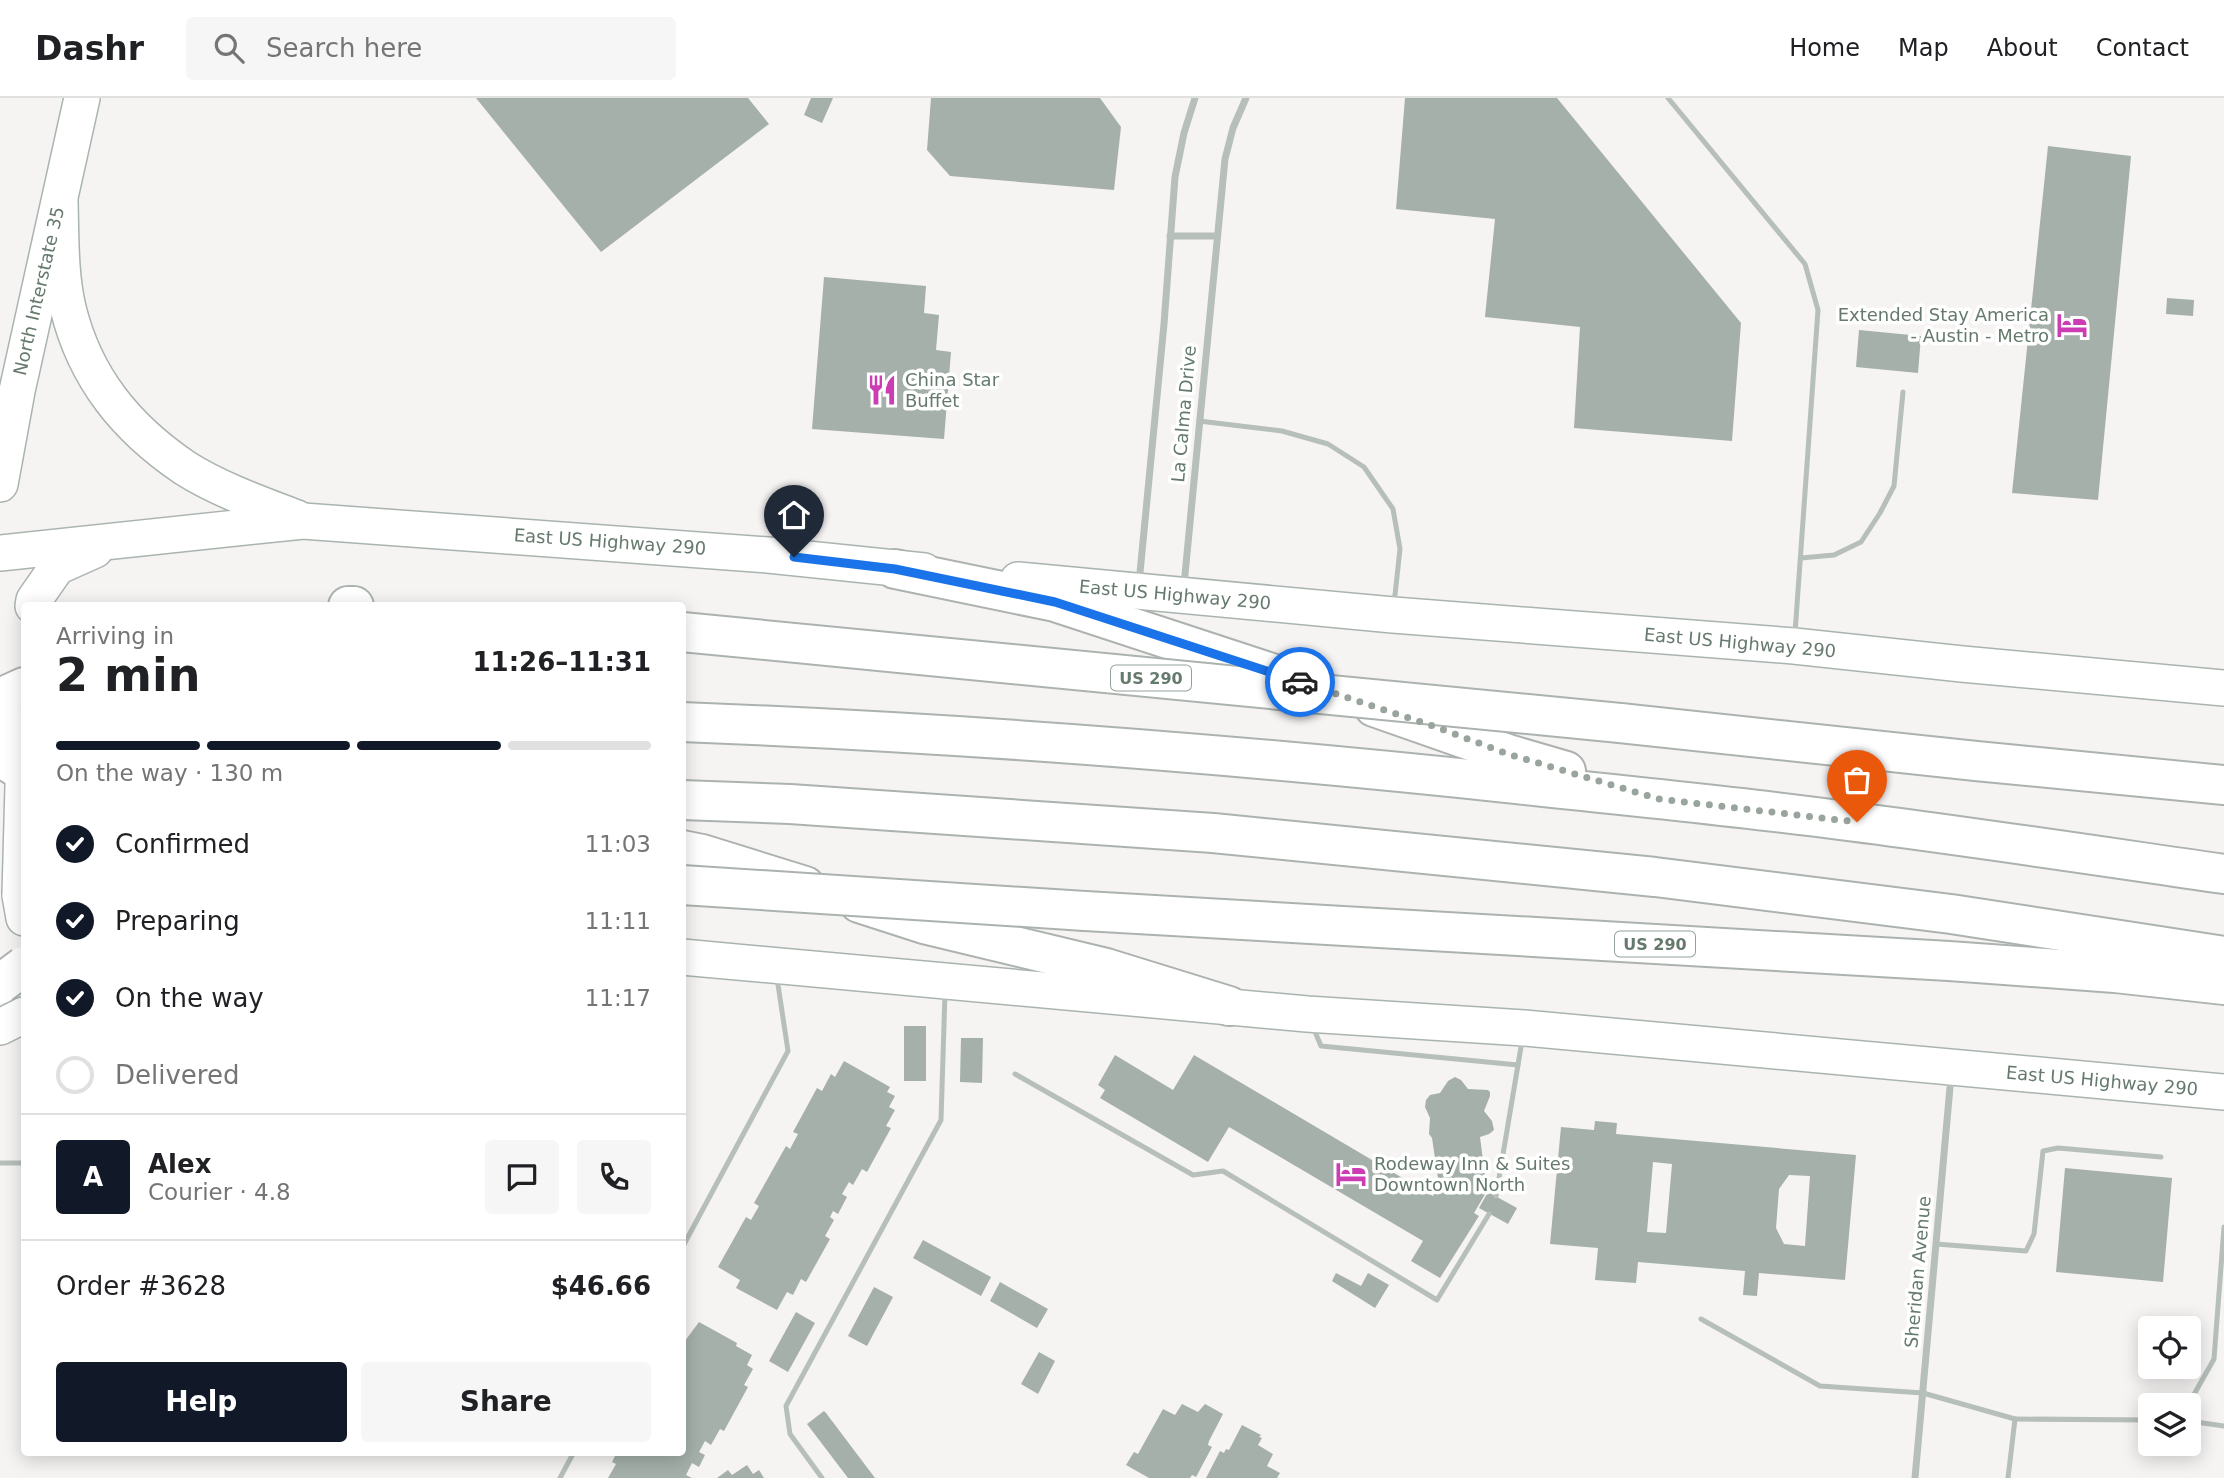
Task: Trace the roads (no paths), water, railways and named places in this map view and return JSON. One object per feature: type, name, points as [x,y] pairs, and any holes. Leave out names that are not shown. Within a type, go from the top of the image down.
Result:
[{"type":"highway","points":[[895,569],[1055,602],[1436,727],[1508,754],[1659,799]]},
{"type":"highway","name":"US 290","points":[[686,632],[2224,785]]},
{"type":"highway","points":[[0,698],[21,688]]},
{"type":"highway","points":[[686,722],[812,727],[1221,755],[1807,816],[2224,874]]},
{"type":"highway","points":[[0,731],[21,728]]},
{"type":"highway","points":[[0,757],[21,770]]},
{"type":"highway","points":[[686,800],[790,804],[1213,833],[1614,873],[1951,914],[2224,956]]},
{"type":"highway","points":[[0,811],[21,808]]},
{"type":"highway","points":[[686,851],[924,924],[1106,968],[1229,1006]]},
{"type":"highway","name":"US 290","points":[[686,886],[1963,962],[2115,973],[2224,985]]},
{"type":"highway","points":[[0,985],[21,969]]},
{"type":"main road","name":"North Interstate 35","points":[[0,484],[8,403],[60,202],[82,98]]},
{"type":"main road","points":[[60,202],[62,259],[68,308],[86,361],[110,401],[145,438],[187,469],[243,497],[303,521]]},
{"type":"main road","name":"East US Highway 290","points":[[0,553],[303,521],[768,555],[1138,592],[1794,646],[2224,688]]},
{"type":"main road","points":[[34,602],[57,567],[114,541]]},
{"type":"main road","name":"East US Highway 290","points":[[686,957],[1307,1014],[1524,1028],[2224,1092]]},
{"type":"main road","points":[[0,974],[21,968]]},
{"type":"main road","points":[[0,1027],[21,1016]]},
{"type":"street","name":"La Calma Drive","points":[[1138,592],[1175,177],[1195,98]]},
{"type":"street","name":"La Calma Drive","points":[[1183,596],[1225,159],[1233,128],[1246,98]]},
{"type":"street","points":[[1170,236],[1217,236]]},
{"type":"street","name":"Sheridan Avenue","points":[[1915,1478],[1952,1068]]},
{"type":"lane","points":[[1668,98],[1805,264],[1818,310],[1794,646]]},
{"type":"lane","points":[[1801,558],[1834,555],[1861,542],[1881,513],[1894,486],[1903,392]]},
{"type":"lane","points":[[1199,421],[1282,431],[1328,444],[1364,467],[1394,509],[1400,549],[1394,615]]},
{"type":"lane","points":[[686,1241],[788,1051],[775,965]]},
{"type":"lane","points":[[822,1478],[790,1434],[786,1406],[941,1120],[945,981]]},
{"type":"lane","points":[[1307,1014],[1321,1046],[1518,1065]]},
{"type":"lane","points":[[1496,1196],[1524,1028]]},
{"type":"lane","points":[[1015,1073],[1193,1175],[1223,1171],[1437,1300],[1489,1213]]},
{"type":"lane","points":[[1936,1244],[2026,1251],[2034,1234],[2043,1151],[2057,1148],[2161,1157]]},
{"type":"lane","points":[[0,1163],[21,1163]]},
{"type":"lane","points":[[2195,1393],[2214,1359],[2224,1227]]},
{"type":"lane","points":[[1701,1319],[1820,1386],[1923,1393],[2015,1419],[2138,1420]]},
{"type":"lane","points":[[2008,1478],[2015,1419]]},
{"type":"lane","points":[[2201,1423],[2224,1426]]},
{"type":"lane","points":[[560,1478],[572,1456]]},
{"type":"place","name":"Extended Stay America - Austin - Metro","points":[[2072,325]]},
{"type":"place","name":"China Star Buffet","points":[[882,390]]},
{"type":"place","name":"Rodeway Inn & Suites Downtown North","points":[[1351,1174]]}]
